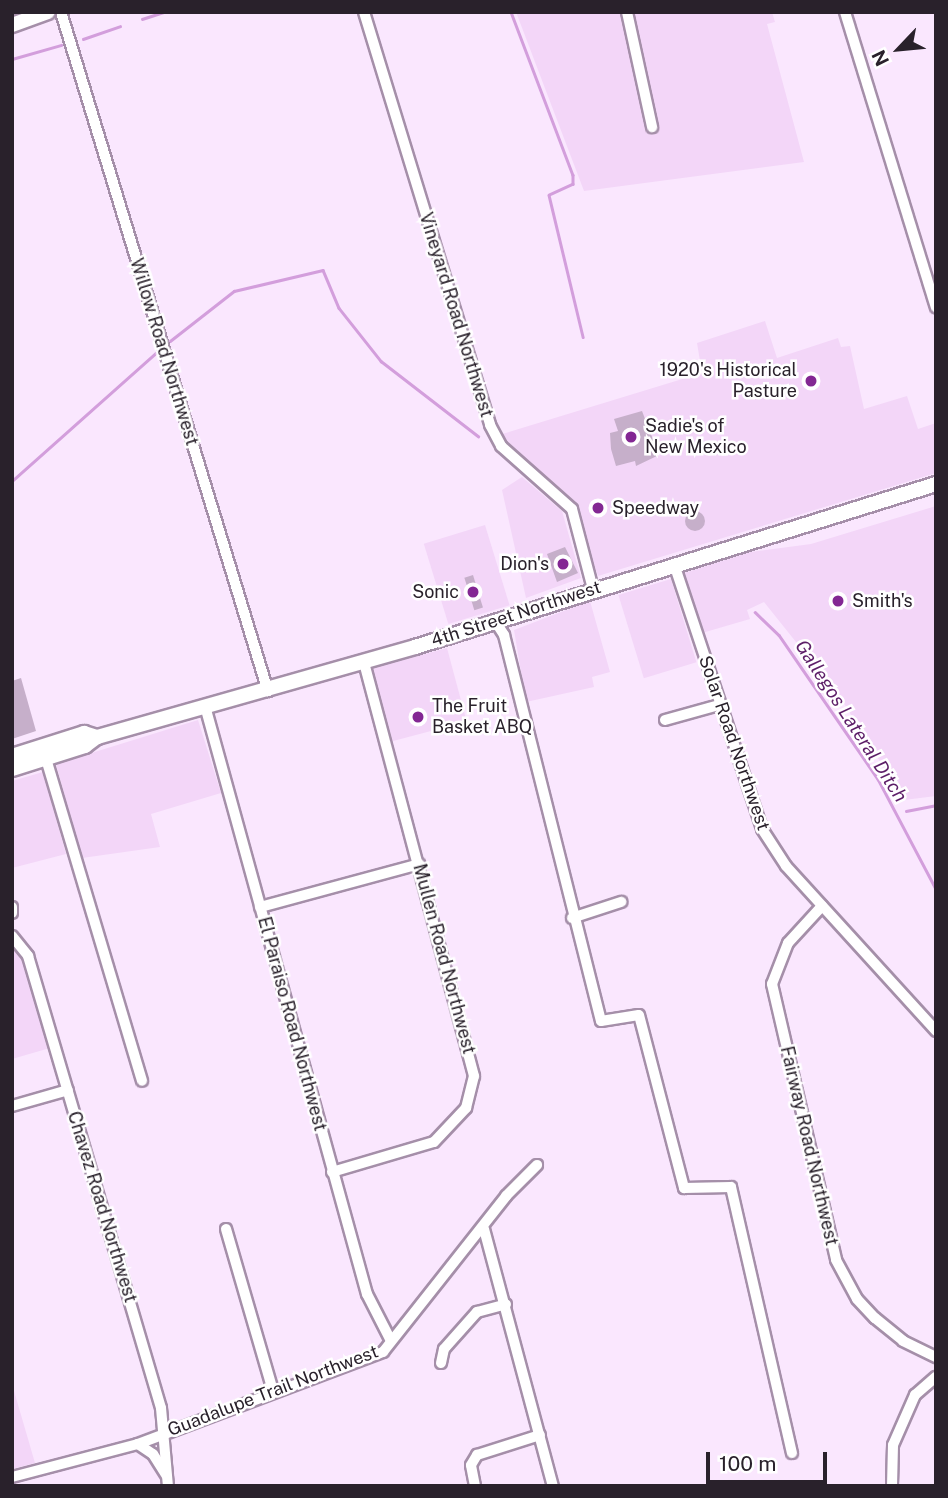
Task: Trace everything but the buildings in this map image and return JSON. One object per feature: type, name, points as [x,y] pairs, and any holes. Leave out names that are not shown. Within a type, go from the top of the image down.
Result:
[{"type":"main road","points":[[12,25],[48,12]]},
{"type":"main road","name":"4th Street Northwest","points":[[364,662],[936,484]]},
{"type":"main road","points":[[13,759],[44,753],[84,733],[97,737],[364,662]]},
{"type":"street","name":"Willow Road Northwest","points":[[61,12],[268,691]]},
{"type":"street","name":"Vineyard Road Northwest","points":[[364,12],[489,425],[501,446],[572,509],[593,589]]},
{"type":"street","points":[[626,12],[652,127]]},
{"type":"street","points":[[845,12],[936,307]]},
{"type":"street","name":"Solar Road Northwest","points":[[674,564],[762,829],[822,906],[936,1031]]},
{"type":"street","points":[[495,621],[504,635],[572,918],[601,1021],[639,1015],[684,1188],[731,1187],[792,1453]]},
{"type":"street","name":"Mullen Road Northwest","points":[[332,1172],[423,1149],[457,1122],[471,1093],[471,1057],[364,662]]},
{"type":"street","points":[[665,720],[719,705]]},
{"type":"street","name":"El Paraiso Road Northwest","points":[[205,706],[367,1294],[390,1339]]},
{"type":"street","points":[[44,753],[142,1080]]},
{"type":"street","points":[[260,907],[419,864]]},
{"type":"street","points":[[572,918],[621,902]]},
{"type":"street","name":"Fairway Road Northwest","points":[[822,906],[788,943],[772,984],[837,1266],[875,1318],[903,1341],[936,1357]]},
{"type":"street","points":[[12,907],[12,913]]},
{"type":"street","name":"Chavez Road Northwest","points":[[12,936],[26,951],[68,1090],[165,1433],[168,1481]]},
{"type":"street","points":[[12,1106],[68,1090]]},
{"type":"street","name":"Guadalupe Trail Northwest","points":[[12,1477],[138,1444],[273,1391],[383,1352],[390,1339],[484,1229],[506,1196],[537,1165]]},
{"type":"street","points":[[484,1229],[554,1486]]},
{"type":"street","points":[[226,1230],[273,1391]]},
{"type":"street","points":[[441,1363],[444,1349],[477,1312],[506,1304]]},
{"type":"street","points":[[892,1486],[893,1445],[915,1395],[936,1377]]},
{"type":"street","points":[[475,1486],[471,1465],[477,1455],[540,1435]]},
{"type":"street","points":[[138,1444],[153,1454],[168,1481]]},
{"type":"shaded area","points":[[516,12],[772,12],[775,22],[767,24],[804,162],[584,191]]},
{"type":"shaded area","points":[[765,321],[777,358],[838,338],[841,347],[850,346],[864,409],[907,396],[918,429],[936,423],[936,473],[598,576],[572,500],[499,435],[702,373],[697,343]]},
{"type":"shaded area","points":[[522,477],[562,511],[581,578],[526,598],[502,490]]},
{"type":"shaded area","points":[[936,506],[936,796],[904,800],[840,697],[764,602],[747,610],[750,619],[702,633],[684,573],[750,552],[811,544]]},
{"type":"shaded area","points":[[485,525],[510,605],[448,624],[424,544]]},
{"type":"shaded area","points":[[671,579],[696,662],[644,678],[618,595]]},
{"type":"shaded area","points":[[590,601],[610,672],[592,677],[594,687],[526,702],[514,630]]},
{"type":"shaded area","points":[[447,648],[467,721],[392,741],[373,668]]},
{"type":"shaded area","points":[[198,720],[221,793],[151,814],[160,847],[82,858],[56,764]]},
{"type":"shaded area","points":[[43,772],[66,854],[12,868],[12,781]]},
{"type":"shaded area","points":[[12,943],[23,954],[50,1048],[12,1059]]},
{"type":"shaded area","points":[[12,1384],[35,1463],[12,1469]]},
{"type":"waterway","points":[[142,19],[164,12]]},
{"type":"waterway","points":[[511,12],[573,175],[573,184],[549,195],[583,337]]},
{"type":"waterway","points":[[83,39],[120,26]]},
{"type":"waterway","points":[[12,59],[61,45]]},
{"type":"waterway","points":[[170,341],[234,291],[323,270],[339,308],[381,361],[478,436]]},
{"type":"waterway","points":[[12,481],[157,352]]},
{"type":"waterway","name":"Gallegos Lateral Ditch","points":[[755,612],[779,635],[878,779],[936,889]]},
{"type":"waterway","points":[[906,811],[936,805]]},
{"type":"place","name":"1920's Historical Pasture","points":[[811,381]]},
{"type":"place","name":"Sadie's of New Mexico","points":[[631,437]]},
{"type":"place","name":"Speedway","points":[[598,508]]},
{"type":"place","name":"Dion's","points":[[563,564]]},
{"type":"place","name":"Sonic","points":[[473,592]]},
{"type":"place","name":"Smith's","points":[[838,601]]},
{"type":"place","name":"The Fruit Basket ABQ","points":[[418,717]]}]
